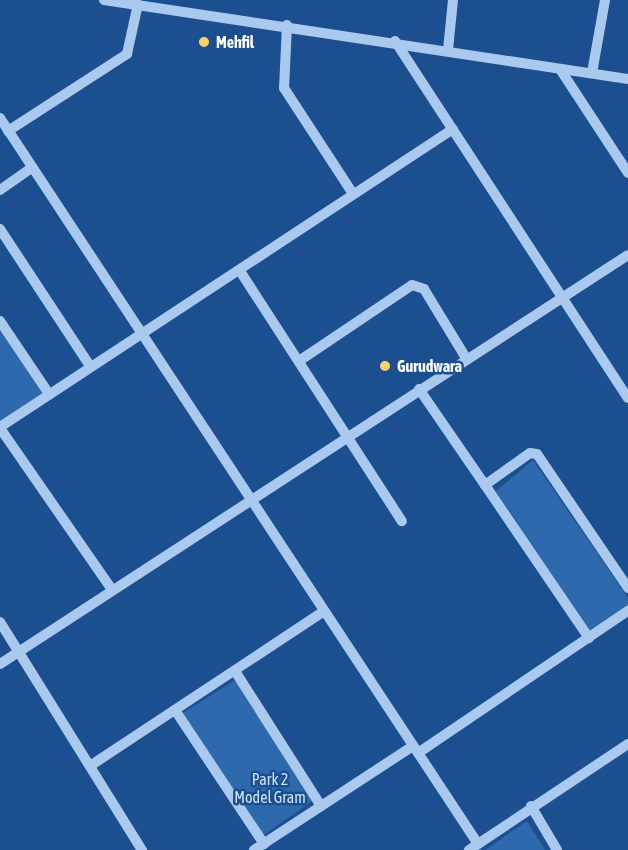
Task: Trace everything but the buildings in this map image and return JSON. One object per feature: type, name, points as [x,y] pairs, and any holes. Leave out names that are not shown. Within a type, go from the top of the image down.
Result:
[{"type":"street","points":[[104,0],[161,4],[628,79]]},
{"type":"street","points":[[448,50],[453,0]]},
{"type":"street","points":[[592,73],[605,0]]},
{"type":"street","points":[[8,131],[127,54],[138,4]]},
{"type":"street","points":[[287,25],[284,88],[353,194]]},
{"type":"street","points":[[395,41],[628,398]]},
{"type":"street","points":[[560,69],[628,173]]},
{"type":"street","points":[[0,118],[415,749],[473,847],[531,806],[628,744]]},
{"type":"street","points":[[112,590],[0,428],[90,366],[240,271],[453,129]]},
{"type":"street","points":[[0,190],[32,168]]},
{"type":"street","points":[[0,229],[90,366]]},
{"type":"street","points":[[0,664],[466,358],[628,255]]},
{"type":"street","points":[[240,271],[402,521]]},
{"type":"street","points":[[299,361],[416,285],[424,289],[466,358]]},
{"type":"street","points":[[0,321],[49,394]]},
{"type":"street","points":[[419,389],[589,638]]},
{"type":"street","points":[[485,485],[530,453],[537,454],[628,588]]},
{"type":"street","points":[[175,710],[259,847],[628,611]]},
{"type":"street","points":[[90,766],[323,612]]},
{"type":"street","points":[[0,622],[142,850]]},
{"type":"street","points":[[235,671],[321,806]]},
{"type":"street","points":[[531,806],[557,850]]},
{"type":"green space","points":[[0,327],[45,391],[0,421]]},
{"type":"green space","points":[[533,460],[628,598],[628,609],[591,633],[496,491]]},
{"type":"green space","name":"Park 2 Model Gram","points":[[235,680],[315,799],[264,835],[183,713]]},
{"type":"green space","points":[[527,821],[545,850],[485,850]]},
{"type":"place","name":"Mehfil","points":[[204,42]]},
{"type":"place","name":"Gurudwara","points":[[385,366]]}]
